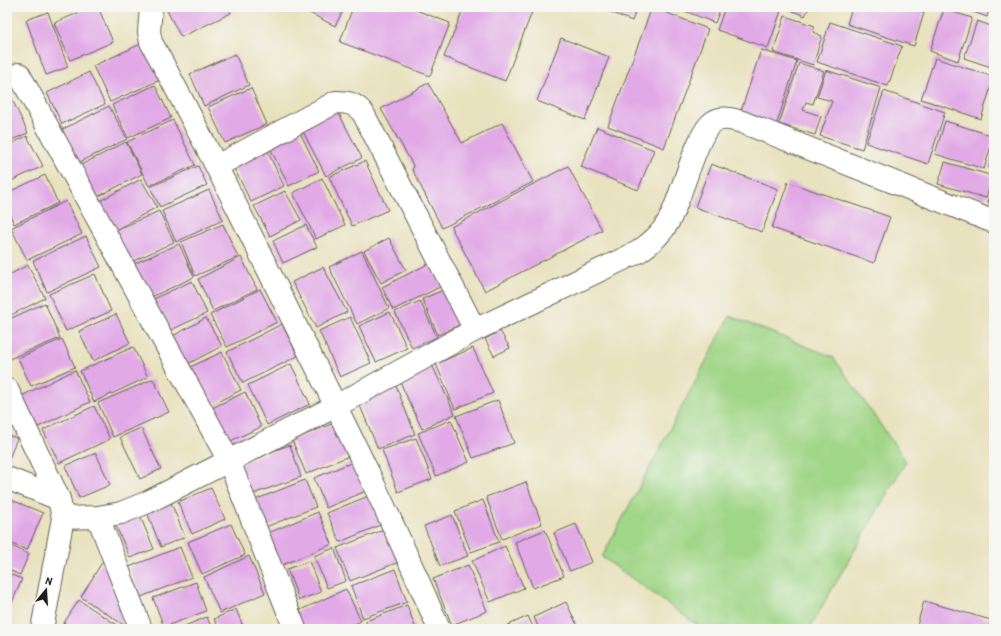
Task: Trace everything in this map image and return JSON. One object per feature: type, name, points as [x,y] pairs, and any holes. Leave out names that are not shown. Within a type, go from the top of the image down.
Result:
[{"type":"street","points":[[151,7],[149,28],[151,42],[183,99],[336,406],[411,563],[439,629]]},
{"type":"street","points":[[19,74],[229,461],[295,629]]},
{"type":"street","points":[[217,166],[336,102],[350,103],[358,107],[475,330]]},
{"type":"street","points":[[7,478],[61,509],[98,517],[121,513],[148,502],[336,406],[475,330],[638,252],[649,245],[660,235],[669,222],[702,137],[708,126],[714,121],[721,119],[730,118],[742,122],[994,222]]},
{"type":"street","points":[[7,389],[61,509],[42,629]]},
{"type":"street","points":[[98,517],[141,629]]},
{"type":"green space","points":[[730,316],[833,357],[906,461],[809,629],[703,629],[602,557]]},
{"type":"building","points":[[92,7],[98,7],[113,42],[70,60],[54,23]]},
{"type":"building","points":[[165,7],[228,7],[231,13],[181,37]]},
{"type":"building","points":[[298,7],[345,7],[335,26]]},
{"type":"building","points":[[353,7],[408,7],[450,23],[430,76],[340,42]]},
{"type":"building","points":[[464,7],[534,7],[505,81],[444,57]]},
{"type":"building","points":[[598,7],[637,7],[632,21]]},
{"type":"building","points":[[652,7],[708,29],[664,148],[608,126]]},
{"type":"building","points":[[680,7],[721,7],[715,23],[680,9]]},
{"type":"building","points":[[725,7],[771,7],[781,11],[768,48],[717,30]]},
{"type":"building","points":[[783,7],[809,7],[805,16]]},
{"type":"building","points":[[852,7],[906,7],[924,13],[914,46],[847,24]]},
{"type":"building","points":[[960,7],[990,7],[987,17]]},
{"type":"building","points":[[944,9],[972,18],[958,61],[930,51]]},
{"type":"building","points":[[48,12],[68,67],[46,75],[26,20]]},
{"type":"building","points":[[785,16],[815,26],[813,32],[822,36],[813,65],[773,52]]},
{"type":"building","points":[[977,21],[994,27],[994,68],[964,58]]},
{"type":"building","points":[[830,22],[902,46],[888,86],[817,62]]},
{"type":"building","points":[[561,38],[609,57],[585,120],[537,101]]},
{"type":"building","points":[[143,43],[160,80],[110,102],[93,66]]},
{"type":"building","points":[[761,50],[797,61],[776,126],[740,114]]},
{"type":"building","points":[[235,54],[249,85],[204,106],[190,74]]},
{"type":"building","points":[[935,58],[994,77],[981,119],[921,99]]},
{"type":"building","points":[[799,63],[824,71],[813,104],[806,102],[803,110],[821,116],[815,135],[779,124]]},
{"type":"building","points":[[826,70],[881,88],[862,149],[820,136],[832,101],[817,97]]},
{"type":"building","points":[[89,72],[105,104],[62,124],[47,93]]},
{"type":"building","points":[[428,83],[462,143],[502,123],[533,182],[442,228],[412,169],[414,167],[381,109]]},
{"type":"building","points":[[155,85],[171,118],[128,138],[112,105]]},
{"type":"building","points":[[251,88],[267,124],[225,143],[208,107]]},
{"type":"building","points":[[884,91],[945,112],[928,164],[866,143]]},
{"type":"building","points":[[12,99],[28,133],[7,142],[7,102]]},
{"type":"building","points":[[109,106],[127,139],[76,164],[59,131]]},
{"type":"building","points":[[336,108],[362,158],[326,176],[300,126]]},
{"type":"building","points":[[173,120],[195,165],[149,186],[127,142]]},
{"type":"building","points":[[945,121],[994,136],[984,169],[935,154]]},
{"type":"building","points":[[597,127],[654,150],[638,190],[581,167]]},
{"type":"building","points":[[298,129],[319,171],[289,186],[268,144]]},
{"type":"building","points":[[27,136],[43,166],[7,183],[7,146]]},
{"type":"building","points":[[126,142],[142,174],[91,200],[75,168]]},
{"type":"building","points":[[264,144],[284,186],[251,202],[230,160]]},
{"type":"building","points":[[994,150],[994,169],[989,168]]},
{"type":"building","points":[[365,161],[388,210],[352,226],[329,177]]},
{"type":"building","points":[[945,162],[993,176],[986,198],[938,184]]},
{"type":"building","points":[[711,164],[778,189],[762,232],[695,207]]},
{"type":"building","points":[[198,166],[207,185],[160,207],[150,187]]},
{"type":"building","points":[[568,166],[602,230],[485,291],[451,227]]},
{"type":"building","points":[[45,175],[58,203],[14,224],[7,208],[7,193]]},
{"type":"building","points":[[322,178],[345,225],[316,239],[293,193]]},
{"type":"building","points":[[141,179],[157,207],[110,233],[94,204]]},
{"type":"building","points":[[788,182],[890,217],[874,263],[772,228]]},
{"type":"building","points":[[994,182],[994,203],[988,202]]},
{"type":"building","points":[[209,190],[223,220],[176,242],[162,211]]},
{"type":"building","points":[[285,191],[301,220],[270,236],[254,206]]},
{"type":"building","points":[[66,201],[82,234],[27,260],[11,228]]},
{"type":"building","points":[[159,211],[174,242],[129,263],[114,231]]},
{"type":"building","points":[[223,224],[238,257],[195,276],[181,242]]},
{"type":"building","points":[[306,225],[317,247],[283,263],[273,241]]},
{"type":"building","points":[[86,236],[101,267],[47,292],[33,261]]},
{"type":"building","points":[[389,238],[406,270],[381,283],[364,251]]},
{"type":"building","points":[[179,244],[194,277],[147,299],[131,265]]},
{"type":"building","points":[[362,251],[389,308],[357,324],[329,267]]},
{"type":"building","points":[[241,257],[257,289],[213,311],[198,279]]},
{"type":"building","points":[[430,263],[442,286],[393,310],[382,287]]},
{"type":"building","points":[[28,265],[45,298],[7,317],[7,276]]},
{"type":"building","points":[[323,267],[347,312],[316,328],[292,282]]},
{"type":"building","points":[[95,274],[111,311],[66,331],[49,294]]},
{"type":"building","points":[[192,281],[207,313],[165,333],[149,301]]},
{"type":"building","points":[[448,288],[464,323],[438,335],[422,299]]},
{"type":"building","points":[[260,289],[277,322],[227,347],[210,315]]},
{"type":"building","points":[[420,301],[437,337],[412,348],[395,312]]},
{"type":"building","points":[[45,303],[60,338],[7,360],[7,320]]},
{"type":"building","points":[[390,312],[407,348],[376,362],[359,326]]},
{"type":"building","points":[[116,314],[130,343],[93,361],[79,331]]},
{"type":"building","points":[[350,317],[371,363],[340,377],[319,331]]},
{"type":"building","points":[[206,318],[222,346],[184,366],[169,338]]},
{"type":"building","points":[[282,324],[298,356],[243,383],[227,352]]},
{"type":"building","points":[[500,331],[510,348],[494,356],[485,339]]},
{"type":"building","points":[[62,339],[75,367],[31,386],[18,358]]},
{"type":"building","points":[[133,347],[148,377],[94,402],[80,371]]},
{"type":"building","points":[[473,348],[493,393],[455,409],[436,364]]},
{"type":"building","points":[[222,352],[241,390],[205,408],[186,369]]},
{"type":"building","points":[[291,364],[310,404],[267,425],[248,385]]},
{"type":"building","points":[[432,365],[455,414],[422,429],[399,380]]},
{"type":"building","points":[[75,370],[90,402],[32,430],[17,398]]},
{"type":"building","points":[[153,379],[169,412],[113,437],[98,403]]},
{"type":"building","points":[[394,381],[415,434],[378,449],[356,396]]},
{"type":"building","points":[[245,392],[261,427],[226,443],[210,409]]},
{"type":"building","points":[[498,400],[514,443],[473,458],[456,416]]},
{"type":"building","points":[[94,406],[110,439],[59,463],[43,430]]},
{"type":"building","points":[[451,420],[469,462],[436,476],[418,433]]},
{"type":"building","points":[[334,423],[349,456],[306,474],[292,440]]},
{"type":"building","points":[[141,428],[161,469],[140,479],[120,437]]},
{"type":"building","points":[[7,435],[17,438],[7,464]]},
{"type":"building","points":[[416,438],[432,479],[398,492],[382,450]]},
{"type":"building","points":[[290,445],[301,477],[250,495],[238,463]]},
{"type":"building","points":[[96,453],[110,485],[79,498],[65,466]]},
{"type":"building","points":[[353,462],[366,491],[326,508],[314,478]]},
{"type":"building","points":[[305,480],[316,507],[263,528],[252,501]]},
{"type":"building","points":[[526,482],[542,524],[502,539],[486,497]]},
{"type":"building","points":[[211,488],[225,519],[192,534],[178,502]]},
{"type":"building","points":[[373,494],[385,523],[340,542],[327,513]]},
{"type":"building","points":[[7,498],[43,513],[27,550],[7,542]]},
{"type":"building","points":[[170,500],[185,537],[161,547],[146,510]]},
{"type":"building","points":[[483,500],[499,542],[471,552],[455,511]]},
{"type":"building","points":[[318,512],[332,544],[280,566],[266,534]]},
{"type":"building","points":[[452,515],[468,556],[440,566],[424,526]]},
{"type":"building","points":[[140,516],[154,549],[130,558],[116,526]]},
{"type":"building","points":[[231,524],[245,555],[202,574],[188,542]]},
{"type":"building","points":[[576,524],[592,562],[570,571],[554,533]]},
{"type":"building","points":[[391,527],[404,560],[350,581],[337,548]]},
{"type":"building","points":[[545,530],[564,576],[533,588],[515,542]]},
{"type":"building","points":[[7,544],[29,554],[20,575],[7,569]]},
{"type":"building","points":[[505,546],[524,588],[490,602],[472,561]]},
{"type":"building","points":[[180,547],[192,577],[141,597],[129,567]]},
{"type":"building","points":[[334,548],[346,581],[327,588],[314,556]]},
{"type":"building","points":[[249,556],[265,593],[220,613],[204,577]]},
{"type":"building","points":[[104,559],[130,629],[81,597]]},
{"type":"building","points":[[309,561],[321,592],[299,600],[287,569]]},
{"type":"building","points":[[468,565],[487,611],[452,625],[433,579]]},
{"type":"building","points":[[395,569],[407,602],[363,618],[351,586]]},
{"type":"building","points":[[7,573],[22,579],[8,612],[7,612]]},
{"type":"building","points":[[196,582],[206,611],[164,627],[153,598]]},
{"type":"building","points":[[346,589],[361,621],[344,629],[302,629],[294,613]]},
{"type":"building","points":[[79,600],[123,629],[60,629]]},
{"type":"building","points":[[924,601],[991,620],[988,629],[916,629]]},
{"type":"building","points":[[566,602],[579,629],[539,629],[534,617]]},
{"type":"building","points":[[407,605],[416,629],[369,629],[366,621]]},
{"type":"building","points":[[236,609],[244,629],[219,629],[214,619]]},
{"type":"building","points":[[528,616],[534,629],[502,628]]},
{"type":"building","points":[[207,617],[212,629],[177,629]]}]
